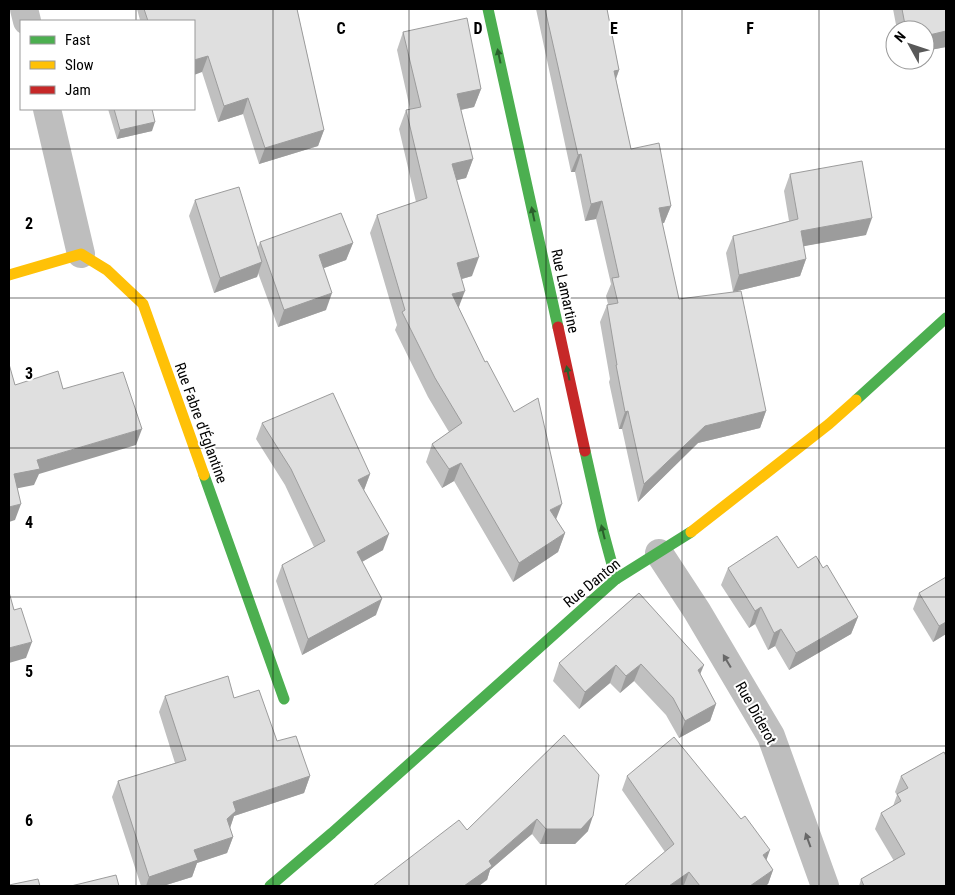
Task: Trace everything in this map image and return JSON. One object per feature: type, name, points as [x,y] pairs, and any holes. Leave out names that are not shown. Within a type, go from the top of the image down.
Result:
[{"type":"street","name":"Rue Lamartine","points":[[488,9],[602,531],[616,579]]},
{"type":"street","points":[[9,275],[81,254],[47,110]]},
{"type":"street","name":"Rue Fabre d'Églantine","points":[[81,254],[107,270],[143,304],[284,699]]},
{"type":"street","name":"Rue Danton","points":[[270,886],[332,833],[616,579],[694,530],[829,424],[946,318]]},
{"type":"street","name":"Rue Diderot","points":[[659,553],[697,611],[771,736],[825,886]]},
{"type":"building","points":[[144,9],[297,9],[324,130],[265,148],[248,98],[224,106],[208,56],[195,60],[195,20],[148,20]]},
{"type":"building","points":[[545,9],[607,9],[619,70],[614,71],[631,149],[659,143],[671,206],[659,208],[679,299],[741,291],[766,411],[705,426],[644,484],[628,411],[625,412],[607,305],[618,303],[612,278],[619,277],[602,201],[591,204],[581,154],[578,155]]},
{"type":"building","points":[[902,9],[946,9],[946,31],[935,34],[935,20],[904,20]]},
{"type":"building","points":[[467,18],[481,89],[457,94],[473,159],[452,164],[479,257],[457,263],[465,291],[452,294],[485,362],[487,361],[514,412],[538,398],[562,504],[550,510],[565,533],[519,563],[461,463],[449,469],[432,444],[462,423],[435,378],[402,312],[405,310],[377,215],[427,198],[406,110],[421,107],[403,32]]},
{"type":"building","points":[[114,110],[152,110],[155,122],[120,130]]},
{"type":"building","points":[[862,161],[872,218],[801,231],[806,259],[739,275],[733,236],[798,219],[790,174]]},
{"type":"building","points":[[239,187],[262,262],[220,278],[195,200]]},
{"type":"building","points":[[341,213],[353,243],[319,255],[332,293],[284,310],[260,242]]},
{"type":"building","points":[[9,364],[15,385],[58,371],[63,389],[123,372],[142,429],[37,460],[40,469],[14,474],[21,504],[9,507]]},
{"type":"building","points":[[333,393],[370,474],[358,480],[389,534],[357,552],[382,599],[308,639],[282,565],[325,541],[291,469],[262,423]]},
{"type":"building","points":[[777,536],[798,568],[816,556],[823,568],[827,565],[858,617],[796,653],[781,629],[774,633],[761,607],[755,611],[728,568]]},
{"type":"building","points":[[946,577],[946,622],[939,626],[919,593]]},
{"type":"building","points":[[9,592],[14,610],[21,608],[32,642],[9,648]]},
{"type":"building","points":[[639,593],[704,665],[698,670],[716,704],[685,721],[673,698],[641,664],[626,676],[616,665],[585,692],[559,663]]},
{"type":"building","points":[[228,676],[234,698],[259,690],[277,741],[296,736],[310,776],[233,802],[236,811],[227,819],[233,837],[194,850],[198,860],[149,877],[118,781],[186,760],[165,696]]},
{"type":"building","points":[[564,735],[599,775],[593,816],[581,829],[546,829],[537,819],[489,861],[492,866],[464,886],[373,886],[459,820],[467,830]]},
{"type":"building","points":[[674,737],[741,819],[745,816],[770,850],[763,855],[773,870],[750,886],[700,886],[689,872],[669,886],[624,886],[674,844],[627,776]]},
{"type":"building","points":[[944,752],[946,756],[946,886],[864,886],[861,879],[905,854],[881,813],[901,801],[897,794],[908,788],[901,776]]},
{"type":"building","points":[[116,875],[119,886],[71,886]]},
{"type":"building","points":[[38,879],[40,886],[9,886],[9,885]]},
{"type":"traffic: fast","points":[[488,9],[558,327]]},
{"type":"traffic: fast","points":[[856,400],[946,318]]},
{"type":"traffic: fast","points":[[585,451],[616,579]]},
{"type":"traffic: fast","points":[[204,475],[284,699]]},
{"type":"traffic: fast","points":[[270,886],[332,833],[616,579],[691,532]]},
{"type":"traffic: slow","points":[[9,275],[81,254],[107,270],[143,304],[204,475]]},
{"type":"traffic: slow","points":[[691,532],[829,424],[856,400]]},
{"type":"traffic: jam","points":[[558,327],[585,451]]}]
